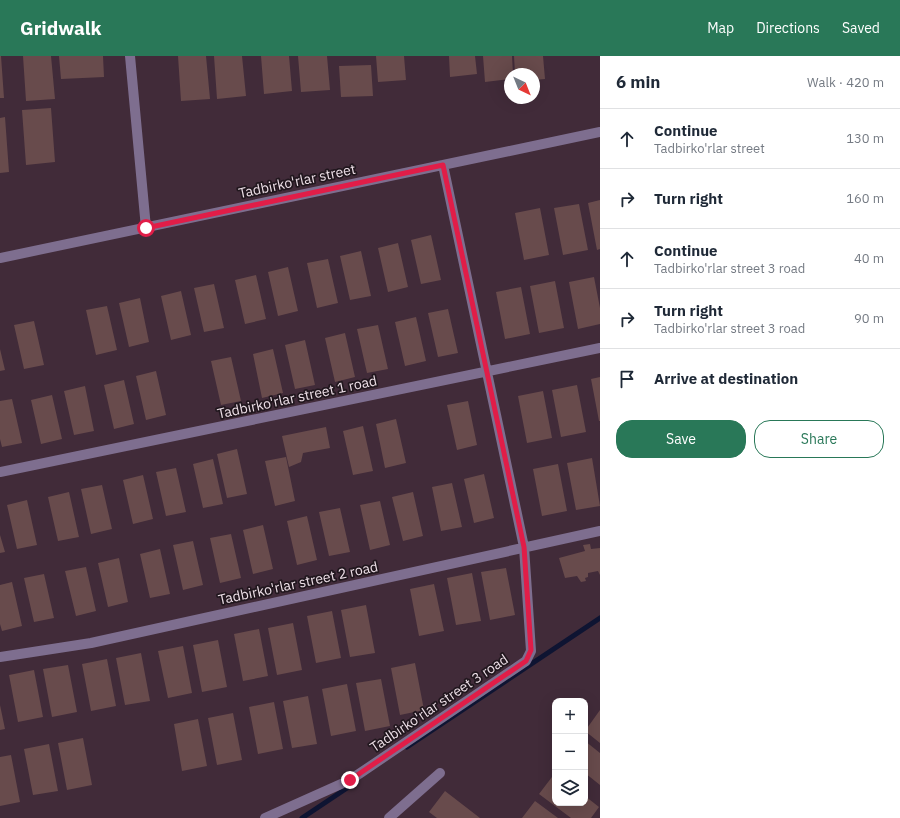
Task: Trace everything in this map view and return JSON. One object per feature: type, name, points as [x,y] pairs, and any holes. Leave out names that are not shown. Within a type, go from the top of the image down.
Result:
[{"type":"street","points":[[130,56],[146,228]]},
{"type":"street","name":"Tadbirko'rlar street","points":[[0,258],[600,132]]},
{"type":"street","name":"Tadbirko'rlar street 3 road","points":[[265,818],[350,780],[526,661],[531,650],[524,547],[443,165]]},
{"type":"street","name":"Tadbirko'rlar street 1 road","points":[[0,472],[600,348]]},
{"type":"street","name":"Tadbirko'rlar street 2 road","points":[[0,657],[90,642],[600,530]]},
{"type":"street","points":[[389,818],[440,773]]},
{"type":"building","points":[[1,56],[4,98],[0,98]]},
{"type":"building","points":[[23,56],[51,56],[55,99],[26,101]]},
{"type":"building","points":[[59,56],[103,56],[104,77],[61,79]]},
{"type":"building","points":[[178,56],[206,56],[210,99],[181,101]]},
{"type":"building","points":[[214,56],[242,56],[246,96],[217,99]]},
{"type":"building","points":[[261,56],[289,56],[292,91],[264,94]]},
{"type":"building","points":[[298,56],[327,56],[330,90],[301,92]]},
{"type":"building","points":[[376,56],[404,56],[406,80],[378,82]]},
{"type":"building","points":[[449,56],[475,56],[477,74],[450,77]]},
{"type":"building","points":[[483,56],[512,56],[513,68],[504,68],[504,80],[485,82]]},
{"type":"building","points":[[514,56],[543,56],[545,79],[540,79],[540,68],[515,68]]},
{"type":"building","points":[[371,65],[373,96],[341,97],[339,66]]},
{"type":"building","points":[[51,108],[55,162],[26,165],[22,110]]},
{"type":"building","points":[[5,117],[9,172],[0,173],[0,118]]},
{"type":"building","points":[[600,200],[600,249],[597,250],[588,203]]},
{"type":"building","points":[[579,204],[588,250],[563,255],[554,208]]},
{"type":"building","points":[[540,208],[549,255],[524,260],[515,213]]},
{"type":"building","points":[[431,235],[441,280],[421,284],[411,240]]},
{"type":"building","points":[[398,243],[408,287],[388,292],[378,248]]},
{"type":"building","points":[[361,251],[371,296],[350,300],[340,256]]},
{"type":"building","points":[[328,259],[338,303],[317,308],[307,263]]},
{"type":"building","points":[[288,267],[298,311],[278,316],[268,272]]},
{"type":"building","points":[[256,275],[266,319],[245,324],[235,280]]},
{"type":"building","points":[[594,277],[600,308],[600,324],[578,329],[569,282]]},
{"type":"building","points":[[555,281],[564,328],[539,333],[530,286]]},
{"type":"building","points":[[214,284],[224,328],[204,332],[194,288]]},
{"type":"building","points":[[521,287],[530,334],[505,339],[496,292]]},
{"type":"building","points":[[181,291],[191,335],[171,340],[161,296]]},
{"type":"building","points":[[140,298],[149,342],[129,347],[119,303]]},
{"type":"building","points":[[107,306],[117,350],[96,355],[86,310]]},
{"type":"building","points":[[448,309],[458,353],[438,357],[428,313]]},
{"type":"building","points":[[416,317],[426,361],[405,366],[395,322]]},
{"type":"building","points":[[34,321],[44,365],[24,369],[14,325]]},
{"type":"building","points":[[378,325],[388,369],[367,373],[357,329]]},
{"type":"building","points":[[345,333],[355,377],[335,382],[325,338]]},
{"type":"building","points":[[305,340],[315,385],[295,389],[285,345]]},
{"type":"building","points":[[0,349],[5,370],[0,371]]},
{"type":"building","points":[[273,349],[283,393],[262,398],[253,354]]},
{"type":"building","points":[[231,357],[241,401],[221,405],[211,361]]},
{"type":"building","points":[[156,371],[166,415],[146,420],[136,376]]},
{"type":"building","points":[[600,377],[600,421],[599,421],[591,379]]},
{"type":"building","points":[[124,380],[134,424],[114,429],[104,385]]},
{"type":"building","points":[[577,385],[586,432],[561,437],[552,390]]},
{"type":"building","points":[[85,386],[94,431],[74,435],[64,391]]},
{"type":"building","points":[[543,391],[552,438],[527,443],[518,396]]},
{"type":"building","points":[[52,395],[62,439],[41,444],[31,400]]},
{"type":"building","points":[[12,399],[22,443],[2,447],[0,439],[0,401]]},
{"type":"building","points":[[468,401],[477,445],[457,450],[447,405]]},
{"type":"building","points":[[396,419],[406,463],[385,468],[376,424]]},
{"type":"building","points":[[363,426],[373,471],[353,475],[343,431]]},
{"type":"building","points":[[326,427],[330,448],[303,453],[301,462],[289,467],[282,436]]},
{"type":"building","points":[[237,449],[247,494],[227,498],[217,454]]},
{"type":"building","points":[[286,457],[295,501],[275,506],[265,461]]},
{"type":"building","points":[[592,458],[600,506],[576,510],[567,463]]},
{"type":"building","points":[[213,459],[223,504],[203,508],[193,464]]},
{"type":"building","points":[[558,464],[567,511],[542,516],[533,469]]},
{"type":"building","points":[[176,468],[186,512],[166,516],[156,472]]},
{"type":"building","points":[[484,474],[494,518],[474,523],[464,479]]},
{"type":"building","points":[[143,475],[153,519],[133,524],[123,480]]},
{"type":"building","points":[[452,483],[462,527],[441,531],[432,487]]},
{"type":"building","points":[[102,485],[112,529],[91,534],[81,489]]},
{"type":"building","points":[[69,492],[79,537],[58,541],[48,497]]},
{"type":"building","points":[[413,492],[423,536],[403,541],[392,497]]},
{"type":"building","points":[[27,500],[37,545],[17,549],[7,505]]},
{"type":"building","points":[[380,501],[390,545],[370,550],[360,505]]},
{"type":"building","points":[[340,508],[350,552],[329,556],[319,512]]},
{"type":"building","points":[[307,516],[317,560],[297,565],[287,521]]},
{"type":"building","points":[[263,525],[273,569],[253,574],[243,530]]},
{"type":"building","points":[[231,534],[241,578],[220,583],[210,538]]},
{"type":"building","points":[[0,535],[5,552],[0,553]]},
{"type":"building","points":[[193,541],[203,585],[183,590],[173,545]]},
{"type":"building","points":[[590,544],[591,549],[600,548],[600,575],[598,571],[588,573],[588,577],[585,578],[586,581],[581,582],[577,576],[565,578],[559,558],[585,551],[583,545]]},
{"type":"building","points":[[160,549],[170,594],[150,598],[140,554]]},
{"type":"building","points":[[119,558],[128,602],[108,607],[98,563]]},
{"type":"building","points":[[86,567],[96,611],[76,616],[65,571]]},
{"type":"building","points":[[506,568],[515,615],[490,620],[481,572]]},
{"type":"building","points":[[472,573],[481,621],[456,625],[447,578]]},
{"type":"building","points":[[44,574],[54,618],[34,622],[24,578]]},
{"type":"building","points":[[12,582],[22,626],[2,631],[0,624],[0,585]]},
{"type":"building","points":[[434,584],[444,631],[419,636],[410,589]]},
{"type":"building","points":[[366,605],[375,653],[350,657],[341,610]]},
{"type":"building","points":[[332,611],[341,658],[316,663],[307,616]]},
{"type":"building","points":[[293,623],[302,670],[277,675],[268,628]]},
{"type":"building","points":[[259,629],[268,676],[243,681],[234,634]]},
{"type":"building","points":[[218,640],[227,687],[202,692],[193,645]]},
{"type":"building","points":[[183,646],[192,693],[168,698],[158,651]]},
{"type":"building","points":[[141,653],[150,701],[125,705],[116,658]]},
{"type":"building","points":[[107,659],[116,706],[91,711],[82,664]]},
{"type":"building","points":[[415,663],[424,710],[400,715],[391,668]]},
{"type":"building","points":[[68,665],[77,712],[52,717],[43,669]]},
{"type":"building","points":[[34,670],[43,717],[18,722],[9,675]]},
{"type":"building","points":[[381,679],[390,726],[365,731],[356,683]]},
{"type":"building","points":[[347,684],[356,731],[331,736],[322,689]]},
{"type":"building","points":[[308,696],[317,744],[292,748],[283,701]]},
{"type":"building","points":[[274,702],[283,749],[258,754],[249,707]]},
{"type":"building","points":[[0,705],[5,729],[0,730]]},
{"type":"building","points":[[600,710],[600,743],[588,733],[588,727]]},
{"type":"building","points":[[233,713],[242,760],[217,765],[208,718]]},
{"type":"building","points":[[198,719],[207,766],[182,771],[174,724]]},
{"type":"building","points":[[83,738],[92,785],[67,790],[58,743]]},
{"type":"building","points":[[588,743],[600,753],[600,785],[588,775]]},
{"type":"building","points":[[49,744],[58,791],[33,795],[24,749]]},
{"type":"building","points":[[11,755],[20,802],[0,806],[0,757]]},
{"type":"building","points":[[552,777],[552,804],[539,794]]},
{"type":"building","points":[[445,791],[480,818],[437,818],[429,812]]},
{"type":"building","points":[[588,798],[599,807],[591,818],[571,818],[555,806],[588,806]]},
{"type":"building","points":[[535,801],[558,818],[522,818]]},
{"type":"waterway","points":[[407,747],[600,618]]},
{"type":"waterway","points":[[302,818],[356,782]]},
{"type":"route","points":[[146,228],[443,165],[524,547],[531,650],[526,661],[350,780]]}]
